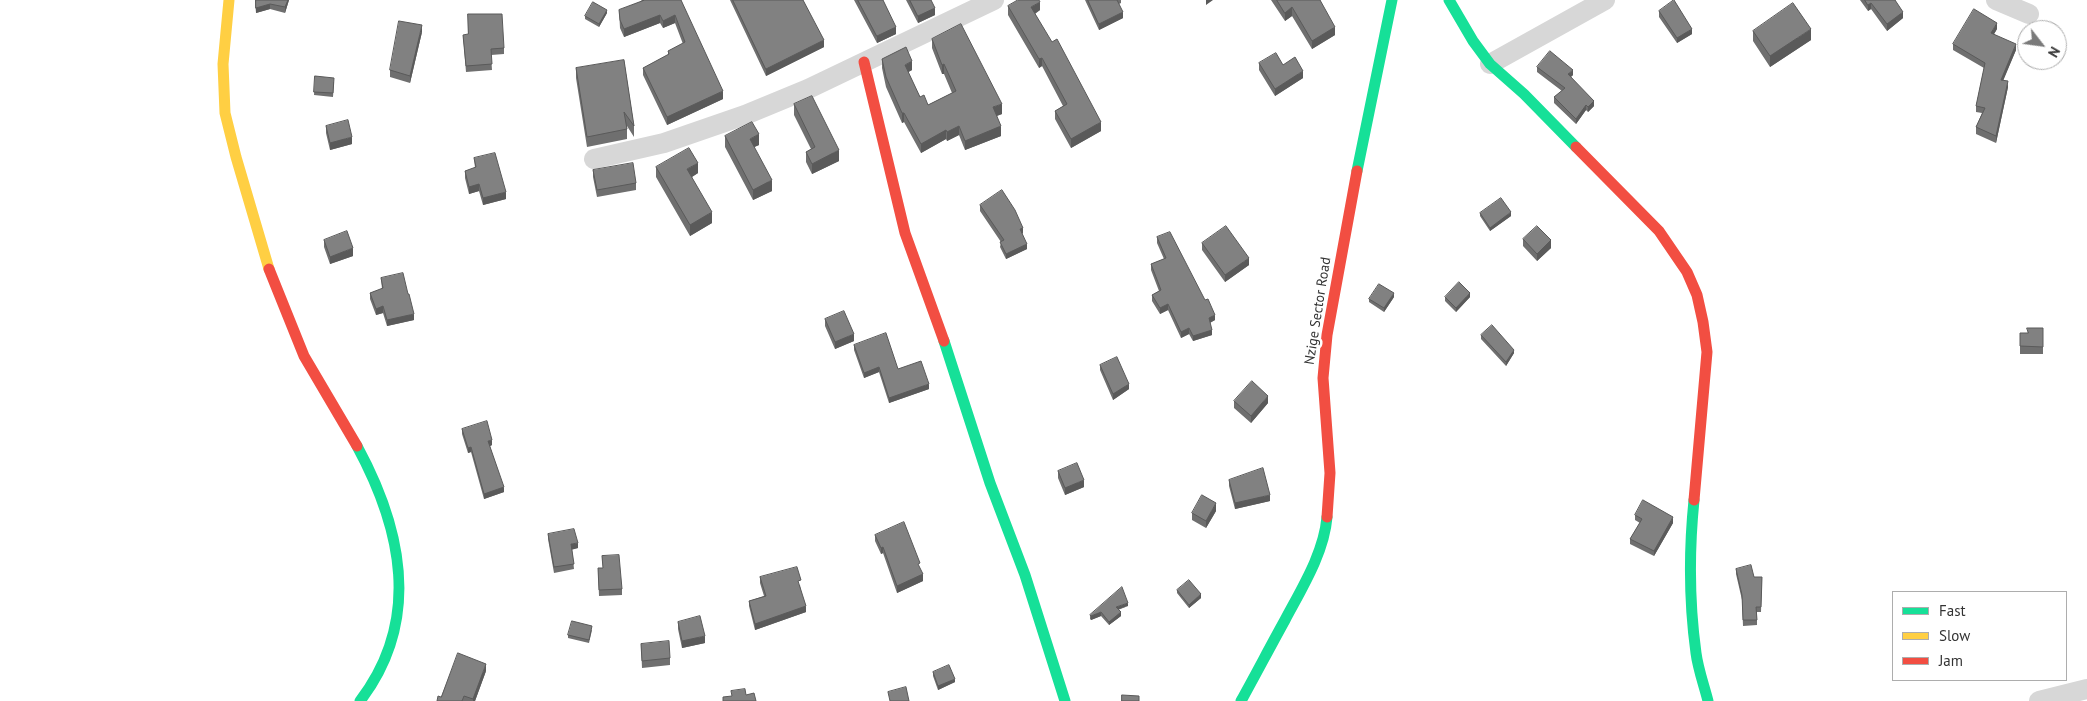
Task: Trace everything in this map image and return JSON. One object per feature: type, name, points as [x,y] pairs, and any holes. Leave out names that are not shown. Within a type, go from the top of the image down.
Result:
[{"type":"street","points":[[229,0],[224,100],[228,127],[271,275],[309,366],[352,437],[372,475],[387,507],[396,539],[401,577],[400,604],[391,646],[372,686],[360,701]]},
{"type":"street","points":[[594,159],[655,146],[692,134],[808,89],[994,0]]},
{"type":"street","name":"Nzige Sector Road","points":[[1241,701],[1305,583],[1321,546],[1326,529],[1330,480],[1323,378],[1327,335],[1350,208],[1392,0]]},
{"type":"street","points":[[1449,0],[1474,42],[1490,64],[1649,218],[1673,248],[1697,294],[1706,336],[1707,352],[1690,533],[1691,580],[1696,654],[1708,701]]},
{"type":"street","points":[[1490,64],[1605,0]]},
{"type":"street","points":[[1996,0],[2029,14]]},
{"type":"street","points":[[864,62],[905,233],[934,309],[990,483],[1025,575],[1065,701]]},
{"type":"street","points":[[2040,701],[2087,689]]},
{"type":"building","points":[[256,0],[288,0],[285,7],[270,4],[256,8]]},
{"type":"building","points":[[645,0],[681,0],[723,91],[667,117],[643,68],[669,54],[668,51],[685,42],[675,15],[663,21],[660,15],[624,29],[620,20],[619,10]]},
{"type":"building","points":[[733,0],[803,0],[824,40],[766,69]]},
{"type":"building","points":[[858,0],[883,0],[896,27],[877,36]]},
{"type":"building","points":[[910,0],[931,0],[935,8],[918,16]]},
{"type":"building","points":[[1018,0],[1039,0],[1040,2],[1031,7],[1052,42],[1057,39],[1101,122],[1071,139],[1055,111],[1067,104],[1042,58],[1039,59],[1008,6]]},
{"type":"building","points":[[1088,0],[1117,0],[1123,12],[1099,24]]},
{"type":"building","points":[[1277,0],[1320,0],[1335,27],[1312,41],[1292,7],[1285,13]]},
{"type":"building","points":[[1674,0],[1692,29],[1677,38],[1659,11]]},
{"type":"building","points":[[1865,0],[1895,0],[1903,12],[1887,24],[1871,3],[1868,5]]},
{"type":"building","points":[[593,2],[607,10],[599,24],[585,16]]},
{"type":"building","points":[[1793,3],[1811,29],[1770,56],[1753,31]]},
{"type":"building","points":[[1974,9],[1997,23],[1991,33],[2016,44],[2001,80],[2008,81],[1996,136],[1976,127],[1985,108],[1976,106],[1985,63],[1953,44]]},
{"type":"building","points":[[468,14],[502,14],[504,48],[491,49],[492,64],[466,66],[463,35],[468,34]]},
{"type":"building","points":[[399,21],[422,25],[410,76],[390,70]]},
{"type":"building","points":[[961,24],[1002,104],[993,107],[1001,126],[965,141],[959,126],[947,132],[946,130],[921,144],[904,113],[902,113],[886,77],[882,59],[906,47],[912,61],[905,65],[920,97],[924,95],[928,105],[956,91],[944,64],[942,65],[932,39]]},
{"type":"building","points":[[1550,51],[1573,70],[1568,74],[1594,101],[1588,107],[1586,105],[1576,119],[1554,97],[1565,88],[1537,67]]},
{"type":"building","points":[[1276,53],[1283,65],[1295,57],[1303,71],[1275,89],[1259,63]]},
{"type":"building","points":[[624,60],[634,126],[624,112],[627,129],[587,137],[576,68]]},
{"type":"building","points":[[315,76],[334,78],[333,93],[314,92]]},
{"type":"building","points":[[812,96],[839,150],[812,164],[806,152],[815,147],[794,104]]},
{"type":"building","points":[[348,120],[352,137],[330,143],[326,126]]},
{"type":"building","points":[[752,122],[759,134],[750,139],[772,180],[753,190],[725,136]]},
{"type":"building","points":[[689,148],[698,163],[687,169],[712,212],[690,225],[656,167]]},
{"type":"building","points":[[495,153],[506,192],[483,198],[479,184],[469,187],[465,171],[476,167],[474,158]]},
{"type":"building","points":[[633,163],[636,183],[597,190],[593,170]]},
{"type":"building","points":[[1002,190],[1015,210],[1023,228],[1020,229],[1027,244],[1006,254],[1000,242],[1004,240],[980,205]]},
{"type":"building","points":[[1501,198],[1511,212],[1490,228],[1480,213]]},
{"type":"building","points":[[1226,226],[1249,258],[1225,275],[1202,243]]},
{"type":"building","points":[[1537,226],[1551,240],[1537,254],[1523,239]]},
{"type":"building","points":[[347,231],[353,248],[330,257],[324,240]]},
{"type":"building","points":[[1170,232],[1205,300],[1208,299],[1215,315],[1209,318],[1212,330],[1193,336],[1189,328],[1181,332],[1168,304],[1160,308],[1152,295],[1161,290],[1151,264],[1166,258],[1157,237]]},
{"type":"building","points":[[403,273],[414,314],[387,320],[383,306],[376,309],[370,293],[383,288],[381,278]]},
{"type":"building","points":[[1459,282],[1470,293],[1456,308],[1445,297]]},
{"type":"building","points":[[1379,284],[1394,293],[1384,308],[1369,299]]},
{"type":"building","points":[[844,311],[854,334],[835,342],[825,319]]},
{"type":"building","points":[[1492,325],[1514,350],[1506,362],[1481,335]]},
{"type":"building","points":[[2027,328],[2043,328],[2043,347],[2020,346],[2020,333],[2028,333]]},
{"type":"building","points":[[886,333],[898,369],[921,361],[929,384],[889,398],[879,367],[864,373],[854,345]]},
{"type":"building","points":[[1117,357],[1129,384],[1113,394],[1100,365]]},
{"type":"building","points":[[1252,381],[1268,396],[1251,416],[1234,401]]},
{"type":"building","points":[[487,421],[492,440],[488,441],[504,487],[484,494],[471,447],[468,448],[462,429]]},
{"type":"building","points":[[1077,463],[1084,480],[1065,488],[1058,471]]},
{"type":"building","points":[[1263,468],[1270,495],[1235,503],[1229,480]]},
{"type":"building","points":[[1202,495],[1216,503],[1206,521],[1192,513]]},
{"type":"building","points":[[1643,500],[1673,517],[1654,551],[1630,539],[1642,519],[1635,515]]},
{"type":"building","points":[[904,522],[923,574],[897,586],[883,547],[881,548],[875,535]]},
{"type":"building","points":[[574,529],[578,543],[571,544],[574,564],[554,567],[548,534]]},
{"type":"building","points":[[619,555],[622,589],[599,590],[598,568],[603,568],[602,556]]},
{"type":"building","points":[[1751,565],[1754,577],[1762,577],[1761,607],[1756,607],[1757,620],[1743,620],[1742,595],[1736,569]]},
{"type":"building","points":[[797,567],[801,580],[798,581],[806,606],[755,624],[749,601],[766,596],[760,577]]},
{"type":"building","points":[[1189,580],[1201,594],[1189,605],[1177,590]]},
{"type":"building","points":[[1122,587],[1128,603],[1116,607],[1121,612],[1109,622],[1101,612],[1090,615]]},
{"type":"building","points":[[700,616],[705,636],[682,641],[678,622]]},
{"type":"building","points":[[572,621],[592,626],[589,640],[568,635]]},
{"type":"building","points":[[669,641],[670,658],[642,661],[641,644]]},
{"type":"building","points":[[458,653],[486,664],[473,699],[464,696],[462,701],[437,701],[438,696],[441,697]]},
{"type":"building","points":[[949,665],[955,679],[938,686],[933,672]]},
{"type":"building","points":[[906,687],[909,701],[890,701],[888,692]]},
{"type":"building","points":[[745,689],[746,695],[754,693],[756,701],[723,701],[723,697],[732,696],[731,691]]},
{"type":"building","points":[[1122,695],[1139,696],[1139,701],[1122,701]]},
{"type":"traffic: fast","points":[[1357,171],[1392,0]]},
{"type":"traffic: fast","points":[[1449,0],[1473,41],[1490,64],[1524,94],[1576,147]]},
{"type":"traffic: fast","points":[[944,341],[990,483],[1025,575],[1065,701]]},
{"type":"traffic: fast","points":[[357,446],[373,477],[385,509],[394,542],[399,574],[398,607],[392,639],[380,670],[360,701]]},
{"type":"traffic: fast","points":[[1694,500],[1691,538],[1692,615],[1697,659],[1708,701]]},
{"type":"traffic: fast","points":[[1241,701],[1311,570],[1322,544],[1327,517]]},
{"type":"traffic: slow","points":[[229,0],[223,64],[225,113],[269,269]]},
{"type":"traffic: jam","points":[[864,62],[905,233],[944,341]]},
{"type":"traffic: jam","points":[[1576,147],[1659,231],[1687,272],[1697,295],[1707,352],[1694,500]]},
{"type":"traffic: jam","points":[[1327,517],[1330,473],[1323,378],[1327,335],[1357,171]]},
{"type":"traffic: jam","points":[[269,269],[304,356],[357,446]]}]
